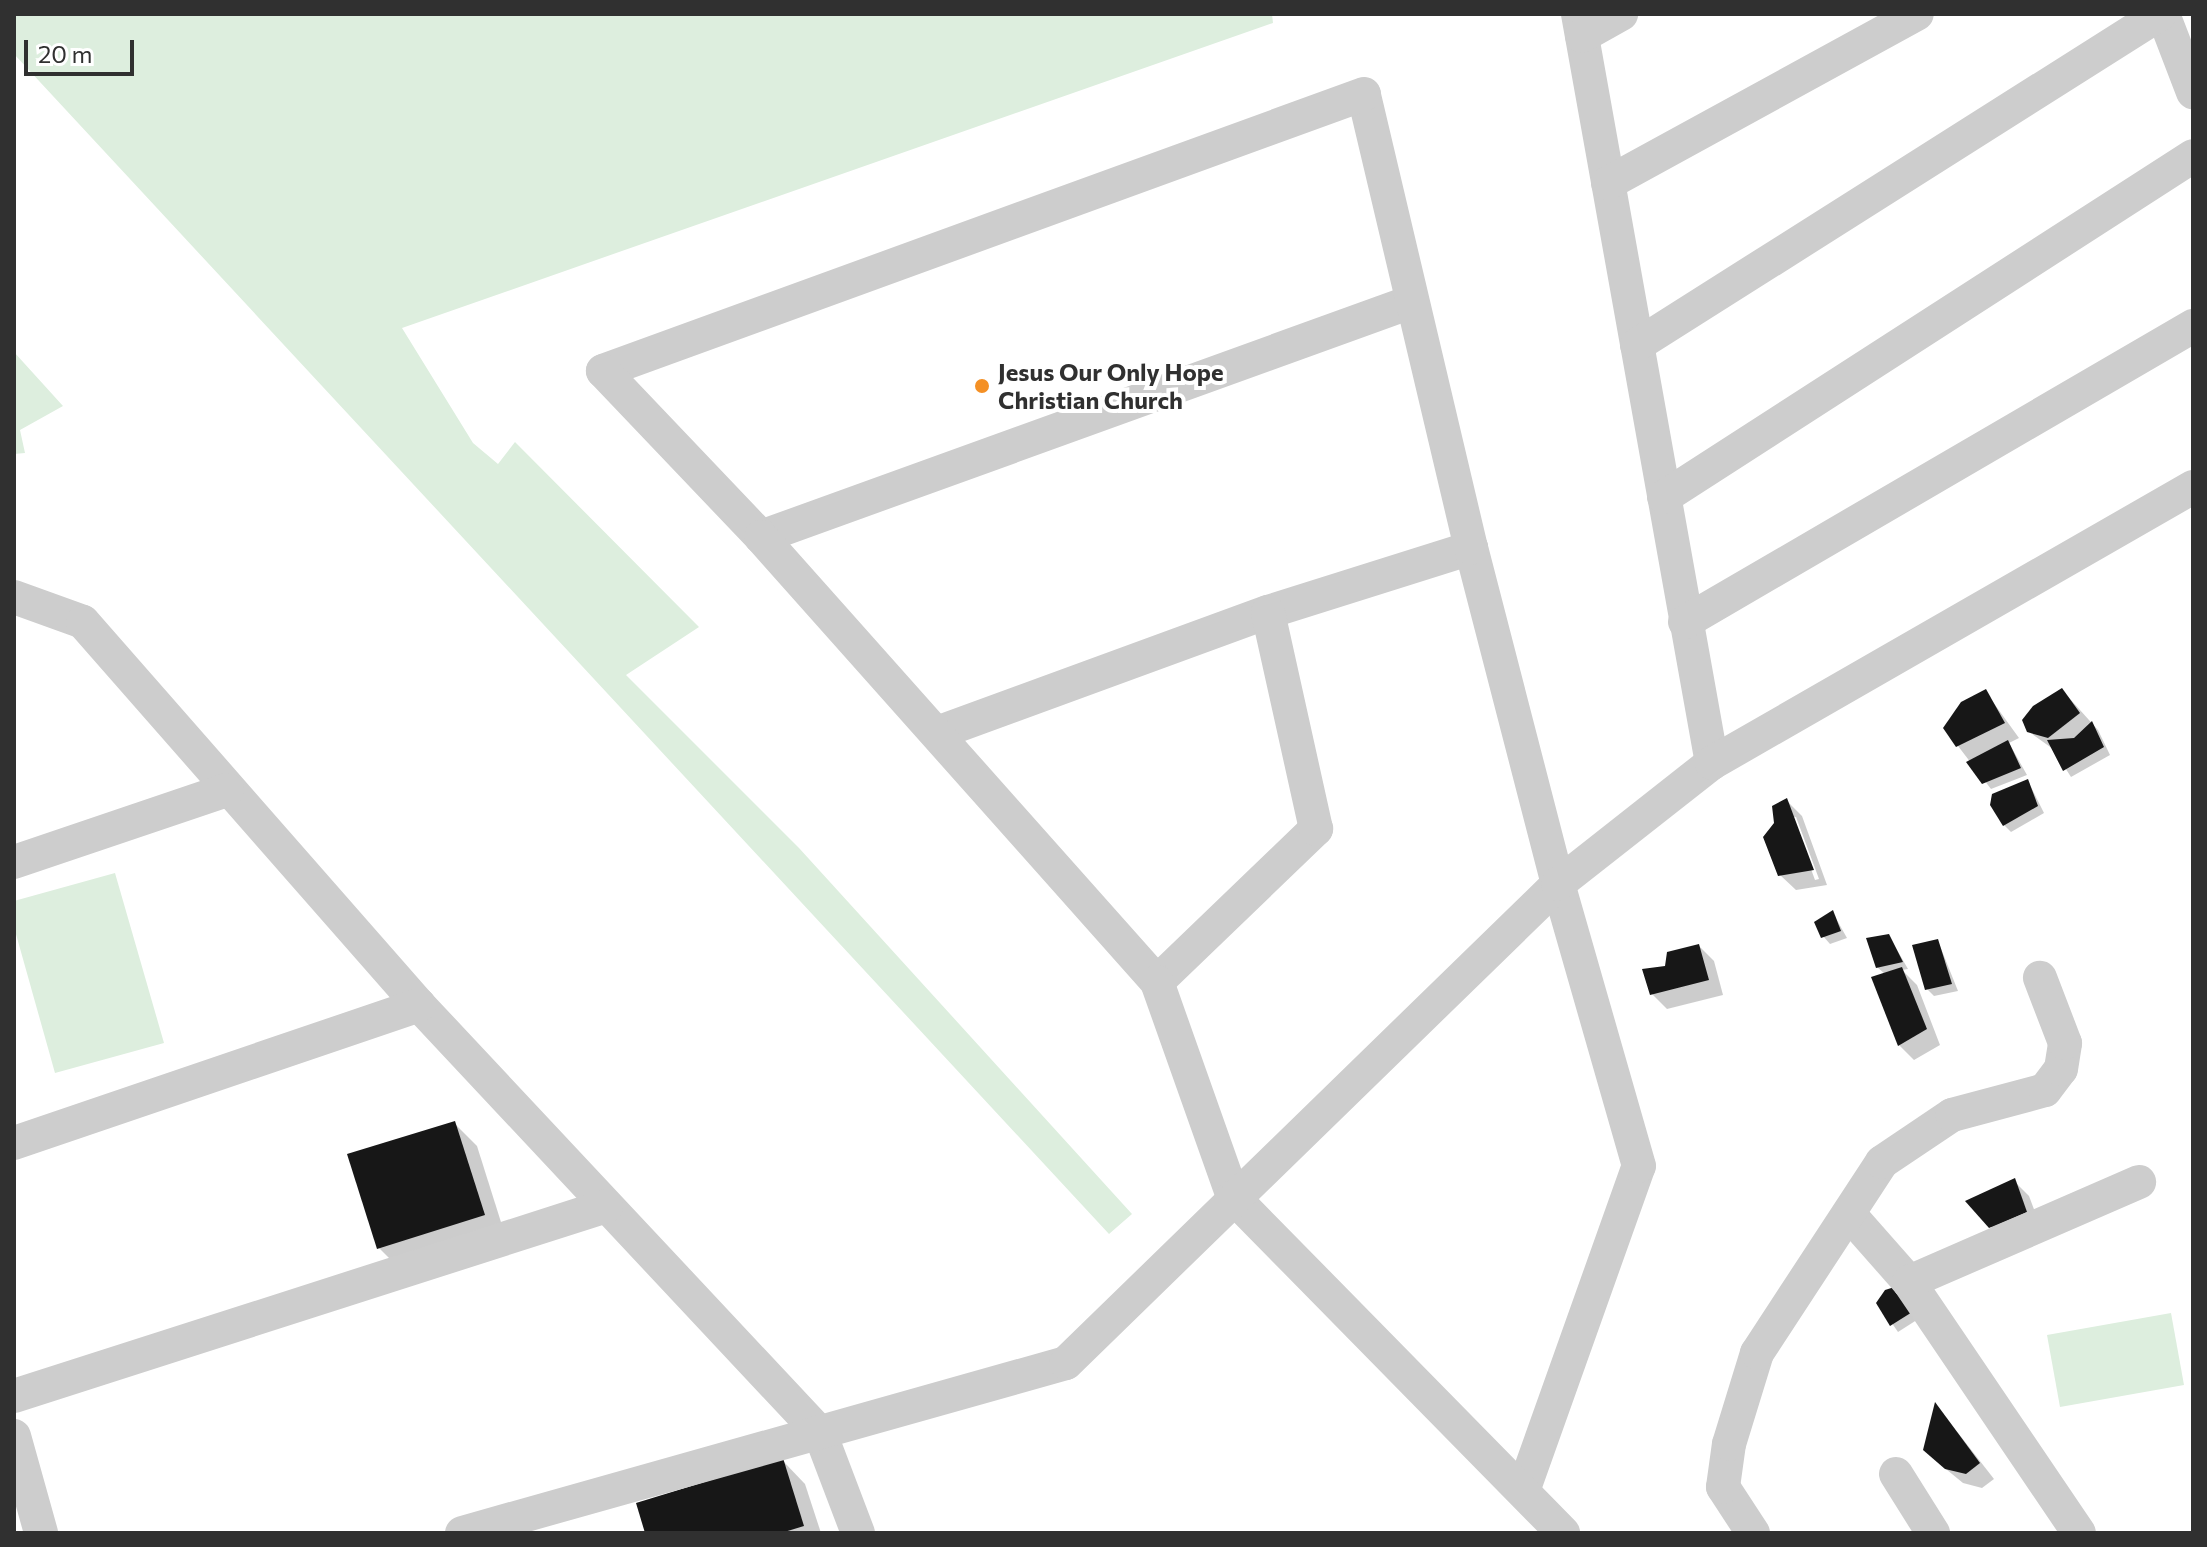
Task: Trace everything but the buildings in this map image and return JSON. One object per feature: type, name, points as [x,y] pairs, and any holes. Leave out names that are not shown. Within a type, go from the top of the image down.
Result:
[{"type":"street","points":[[1621,14],[1580,25],[1712,763]]},
{"type":"street","points":[[1608,183],[1917,14]]},
{"type":"street","points":[[1637,345],[2161,14],[2193,92]]},
{"type":"street","points":[[1523,1491],[1639,1166],[1558,884],[1471,548],[1364,94],[603,371],[761,537],[1157,982],[1233,1197],[1563,1533]]},
{"type":"street","points":[[1664,497],[2193,156]]},
{"type":"street","points":[[761,537],[1411,302]]},
{"type":"street","points":[[1685,622],[2193,326]]},
{"type":"street","points":[[462,1533],[1066,1363],[1233,1197],[1558,884],[1712,763],[2193,487]]},
{"type":"street","points":[[937,733],[1268,612],[1471,548]]},
{"type":"street","points":[[14,597],[83,622],[227,790],[419,1005],[820,1433],[858,1533]]},
{"type":"street","points":[[1157,982],[1316,829],[1268,612]]},
{"type":"street","points":[[14,862],[227,790]]},
{"type":"street","points":[[1753,1533],[1723,1487],[1729,1444],[1757,1353],[1882,1162],[1952,1115],[2045,1090],[2061,1069],[2065,1043],[2040,978]]},
{"type":"street","points":[[14,1143],[419,1005]]},
{"type":"street","points":[[1909,1282],[2139,1182]]},
{"type":"street","points":[[14,1396],[606,1206]]},
{"type":"street","points":[[1849,1214],[1909,1282],[2071,1530]]},
{"type":"street","points":[[14,1436],[41,1533]]},
{"type":"street","points":[[1896,1474],[1933,1533]]},
{"type":"green space","points":[[14,14],[1272,14],[1273,23],[402,328],[473,443],[498,464],[515,442],[699,627],[626,675],[799,848],[1132,1214],[1109,1234],[14,54]]},
{"type":"green space","points":[[14,352],[63,406],[20,430],[25,453],[14,454]]},
{"type":"green space","points":[[115,873],[164,1043],[55,1073],[14,927],[14,901]]},
{"type":"green space","points":[[2171,1313],[2184,1385],[2060,1407],[2047,1335]]},
{"type":"place","name":"Jesus Our Only Hope Christian Church","points":[[982,386]]}]
